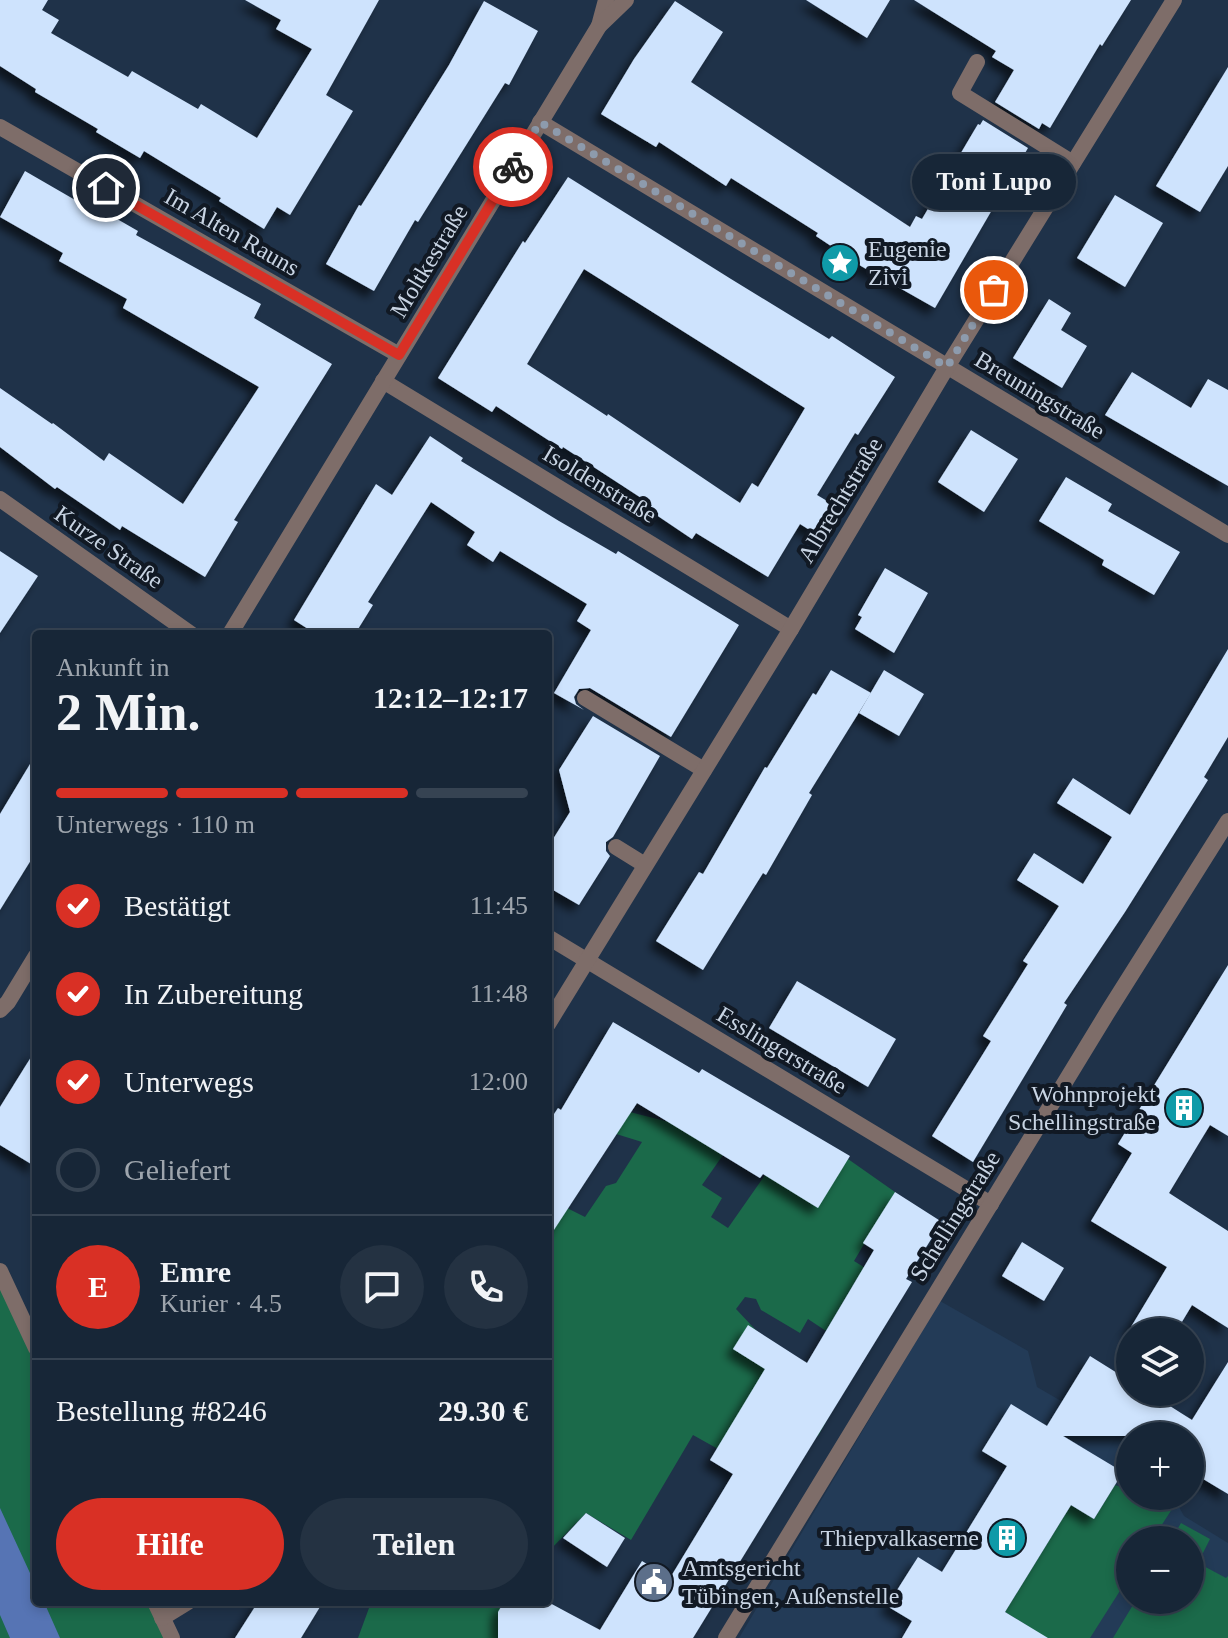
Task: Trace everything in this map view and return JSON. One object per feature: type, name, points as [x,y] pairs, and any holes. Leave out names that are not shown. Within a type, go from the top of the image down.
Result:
[{"type":"street","points":[[599,26],[606,0]]},
{"type":"street","name":"Moltkestraße","points":[[232,630],[599,26],[626,0]]},
{"type":"street","name":"Albrechtstraße","points":[[552,1017],[1174,0]]},
{"type":"street","points":[[977,62],[960,93],[1073,163]]},
{"type":"street","name":"Breuningstraße","points":[[540,122],[1228,535]]},
{"type":"street","name":"Im Alten Rauns","points":[[0,127],[399,355]]},
{"type":"street","name":"Isoldenstraße","points":[[383,381],[791,629]]},
{"type":"street","name":"Kurze Straße","points":[[0,499],[185,630]]},
{"type":"street","points":[[585,698],[704,770]]},
{"type":"street","name":"Schellingstraße","points":[[726,1638],[1117,996],[1228,821]]},
{"type":"street","points":[[616,847],[645,865]]},
{"type":"street","name":"Esslingerstraße","points":[[552,939],[991,1204]]},
{"type":"street","points":[[0,1010],[32,963]]},
{"type":"street","points":[[0,1271],[32,1339]]},
{"type":"street","points":[[157,1606],[172,1638]]},
{"type":"street","points":[[162,1618],[182,1606]]},
{"type":"shaded area","points":[[940,1301],[1028,1351],[1037,1387],[1116,1433],[1116,1510],[1181,1510],[1184,1516],[1200,1526],[1116,1526],[1116,1614],[1204,1614],[1204,1528],[1228,1543],[1228,1638],[739,1638]]},
{"type":"green space","points":[[626,1111],[669,1122],[723,1155],[702,1185],[722,1198],[711,1217],[728,1228],[765,1175],[848,1159],[895,1192],[854,1261],[880,1277],[856,1280],[826,1331],[808,1319],[800,1333],[761,1310],[756,1299],[745,1297],[736,1309],[832,1411],[818,1436],[750,1395],[718,1449],[693,1435],[631,1540],[586,1513],[552,1548],[552,1232],[567,1208],[585,1217],[606,1186],[616,1183],[642,1142],[613,1133]]},
{"type":"green space","points":[[0,1271],[32,1339],[32,1606],[157,1606],[172,1638],[0,1638]]},
{"type":"green space","points":[[1115,1485],[1116,1510],[1171,1510],[1161,1526],[1116,1526],[1116,1597],[1090,1638],[1021,1638],[1028,1626],[1005,1612],[1071,1505],[1094,1519]]},
{"type":"green space","points":[[1204,1536],[1210,1539],[1204,1551]]},
{"type":"green space","points":[[1204,1566],[1226,1578],[1228,1576],[1228,1638],[1113,1638],[1128,1614],[1204,1614]]},
{"type":"green space","points":[[366,1606],[502,1606],[498,1638],[358,1638],[369,1608]]},
{"type":"water","points":[[0,1508],[32,1577],[32,1606],[46,1606],[60,1638],[10,1638],[0,1615]]},
{"type":"building","points":[[0,0],[48,0],[42,10],[59,20],[51,33],[128,77],[132,71],[198,109],[201,104],[257,138],[312,49],[276,29],[281,20],[245,0],[379,0],[326,95],[353,111],[290,215],[277,207],[264,229],[219,201],[221,198],[144,151],[140,158],[96,132],[98,129],[35,92],[36,89],[0,66]]},
{"type":"building","points":[[806,0],[890,0],[867,38]]},
{"type":"building","points":[[914,0],[1131,0],[1102,46],[1100,44],[1050,128],[1042,123],[1039,129],[995,102],[1014,70],[992,57],[996,51]]},
{"type":"building","points":[[484,1],[538,31],[509,85],[505,83],[418,222],[415,220],[374,291],[326,264],[359,205],[449,65]]},
{"type":"building","points":[[675,1],[723,32],[691,82],[910,227],[916,216],[922,219],[983,120],[1028,148],[935,308],[861,266],[816,236],[818,233],[731,178],[726,186],[659,142],[656,147],[601,114],[634,59]]},
{"type":"building","points":[[1228,67],[1228,166],[1200,212],[1156,186]]},
{"type":"building","points":[[25,171],[89,208],[91,204],[138,231],[136,235],[261,304],[254,318],[332,364],[234,520],[238,522],[205,577],[122,526],[120,530],[57,487],[55,489],[0,447],[0,388],[104,461],[109,453],[183,504],[259,387],[123,308],[127,299],[59,261],[63,253],[0,217]]},
{"type":"building","points":[[568,177],[895,377],[858,435],[855,433],[817,495],[834,505],[816,534],[800,524],[768,577],[696,533],[692,539],[649,510],[652,505],[563,447],[496,406],[492,412],[438,378],[523,241],[525,243]],"holes":[[[584,269],[805,408],[758,487],[752,483],[740,503],[527,364]]]},
{"type":"building","points":[[1115,195],[1163,223],[1125,287],[1077,258]]},
{"type":"building","points":[[1049,299],[1071,313],[1061,330],[1087,346],[1062,388],[1013,358]]},
{"type":"building","points":[[1132,372],[1191,408],[1208,379],[1228,390],[1228,486],[1105,415]]},
{"type":"building","points":[[971,430],[1018,459],[984,512],[938,482]]},
{"type":"building","points":[[430,436],[463,458],[461,461],[559,521],[616,554],[618,551],[739,625],[671,737],[590,688],[579,689],[574,697],[576,704],[584,710],[554,693],[591,630],[577,621],[587,604],[500,551],[493,562],[467,545],[475,532],[431,502],[368,602],[373,605],[357,630],[310,630],[294,620],[376,484],[392,495]]},
{"type":"building","points":[[1066,477],[1112,504],[1108,511],[1180,552],[1154,595],[1102,565],[1104,560],[1039,521]]},
{"type":"building","points":[[0,551],[38,576],[0,633]]},
{"type":"building","points":[[885,568],[928,593],[894,653],[855,629],[862,617],[858,615]]},
{"type":"building","points":[[1228,649],[1228,737],[1204,777],[1208,780],[1064,1003],[1067,1005],[973,1162],[932,1136],[991,1041],[983,1036],[1028,964],[1023,961],[1059,906],[1017,880],[1034,853],[1083,884],[1112,837],[1057,803],[1073,778],[1130,815]]},
{"type":"building","points":[[831,670],[871,693],[809,793],[812,795],[766,875],[763,873],[703,970],[656,941],[699,872],[703,874],[765,767]]},
{"type":"building","points":[[884,670],[924,694],[899,736],[859,713]]},
{"type":"building","points":[[593,716],[660,756],[613,837],[606,842],[606,851],[610,856],[579,905],[552,889],[552,841],[570,812],[559,770]]},
{"type":"building","points":[[32,761],[32,858],[0,910],[0,814]]},
{"type":"building","name":"Wohnprojekt Schellingstraße","points":[[1228,965],[1228,1136],[1210,1125],[1169,1193],[1228,1231],[1228,1328],[1192,1305],[1184,1318],[1136,1318],[1167,1267],[1091,1221],[1132,1153],[1118,1144]]},
{"type":"building","points":[[797,981],[896,1039],[868,1087],[769,1028]]},
{"type":"building","points":[[613,1022],[699,1073],[702,1069],[850,1156],[818,1208],[763,1174],[760,1178],[637,1103],[552,1233],[552,1117],[558,1108],[561,1110]]},
{"type":"building","points":[[32,1055],[32,1165],[0,1145],[0,1107]]},
{"type":"building","points":[[895,1192],[942,1222],[906,1279],[912,1282],[693,1638],[498,1638],[498,1612],[502,1606],[552,1604],[600,1630],[642,1561],[670,1578],[733,1474],[710,1460],[765,1369],[733,1349],[748,1325],[807,1363],[874,1250],[863,1243]]},
{"type":"building","points":[[1022,1242],[1064,1268],[1044,1301],[1002,1276]]},
{"type":"building","name":"Thiepvalkaserne","points":[[1090,1356],[1116,1372],[1116,1406],[1170,1406],[1192,1420],[1201,1406],[1204,1406],[1204,1401],[1228,1362],[1228,1494],[1204,1479],[1204,1422],[1116,1422],[1116,1436],[1063,1436],[1116,1468],[1116,1483],[1094,1519],[1071,1505],[1005,1612],[1048,1638],[902,1638],[912,1621],[887,1606],[918,1557],[942,1572],[1007,1466],[982,1451],[1011,1404],[1047,1426]]},
{"type":"building","points":[[586,1513],[625,1538],[607,1567],[563,1538]]},
{"type":"building","points":[[255,1606],[321,1606],[301,1638],[235,1638]]},
{"type":"way so far","points":[[513,167],[540,122],[947,367],[994,290]]},
{"type":"place","name":"Eugenie Zivi","points":[[840,263]]},
{"type":"place","name":"Toni Lupo","points":[[994,290]]},
{"type":"place","name":"Wohnprojekt Schellingstraße","points":[[1184,1108]]},
{"type":"place","name":"Thiepvalkaserne","points":[[1007,1538]]},
{"type":"place","name":"Amtsgericht Tübingen, Außenstelle","points":[[654,1582]]},
{"type":"route","points":[[106,188],[399,355],[513,167]]}]
